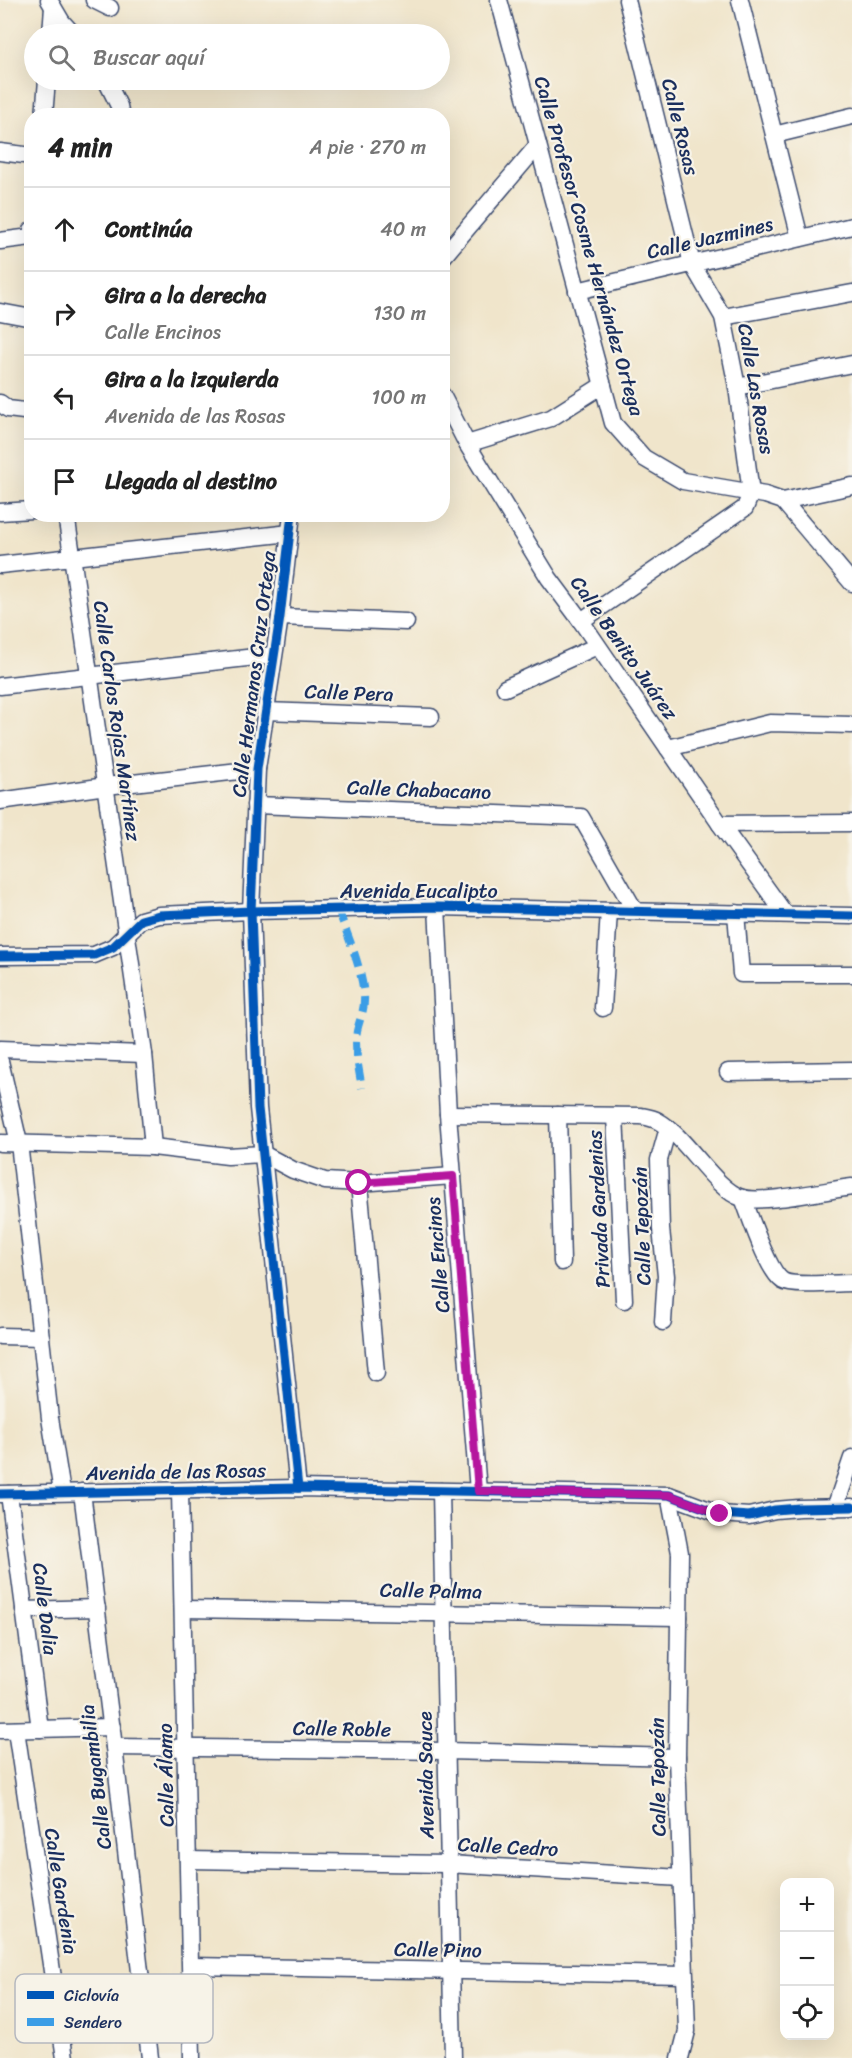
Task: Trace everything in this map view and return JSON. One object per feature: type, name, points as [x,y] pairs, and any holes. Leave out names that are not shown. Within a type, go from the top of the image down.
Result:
[{"type":"street","name":"Calle Profesor Cosme Hernández Ortega","points":[[499,0],[613,423],[644,458],[683,481],[783,501]]},
{"type":"street","name":"Calle Rosas","points":[[627,0],[692,264]]},
{"type":"street","points":[[740,0],[800,238]]},
{"type":"street","points":[[51,3],[51,24]]},
{"type":"street","points":[[51,3],[64,24]]},
{"type":"street","points":[[45,108],[46,90]]},
{"type":"street","points":[[111,90],[119,108]]},
{"type":"street","points":[[774,135],[852,116]]},
{"type":"street","points":[[450,249],[538,145]]},
{"type":"street","points":[[0,152],[24,155]]},
{"type":"street","name":"Calle Jazmines","points":[[578,291],[852,226]]},
{"type":"street","points":[[0,241],[24,238]]},
{"type":"street","name":"Calle Las Rosas","points":[[692,264],[723,317],[737,387],[751,493]]},
{"type":"street","points":[[723,317],[852,293]]},
{"type":"street","points":[[0,312],[24,316]]},
{"type":"street","points":[[737,387],[852,364]]},
{"type":"street","points":[[467,444],[551,418],[603,385]]},
{"type":"street","points":[[0,403],[8,409],[24,411]]},
{"type":"street","name":"Calle Benito Juárez","points":[[450,411],[467,444],[549,578],[785,915]]},
{"type":"street","points":[[852,486],[783,501],[852,583]]},
{"type":"street","points":[[581,621],[745,508],[751,493]]},
{"type":"street","points":[[0,512],[24,510]]},
{"type":"street","name":"Calle Carlos Rojas Martínez","points":[[67,522],[144,1054],[153,1147]]},
{"type":"street","name":"Calle Hermanos Cruz Ortega","points":[[291,522],[280,617],[257,769],[251,911],[258,1108],[298,1488]]},
{"type":"street","points":[[0,565],[290,533]]},
{"type":"street","points":[[280,617],[406,622]]},
{"type":"street","points":[[505,688],[597,646]]},
{"type":"street","points":[[0,686],[273,655]]},
{"type":"street","name":"Calle Pera","points":[[265,711],[431,717]]},
{"type":"street","points":[[668,748],[770,723],[852,725]]},
{"type":"street","points":[[0,801],[257,769]]},
{"type":"street","name":"Calle Chabacano","points":[[255,805],[581,817],[635,911]]},
{"type":"street","points":[[720,824],[852,823]]},
{"type":"street","name":"Avenida Eucalipto","points":[[0,956],[94,955],[113,947],[141,920],[159,915],[437,907],[852,916]]},
{"type":"street","name":"Calle Encinos","points":[[437,907],[448,1114],[478,1491]]},
{"type":"street","points":[[603,1008],[609,911]]},
{"type":"street","points":[[736,913],[741,974],[852,974]]},
{"type":"street","points":[[0,1049],[144,1054]]},
{"type":"street","points":[[0,1061],[19,1143],[41,1337],[62,1492]]},
{"type":"street","points":[[728,1072],[852,1070]]},
{"type":"street","points":[[448,1114],[640,1116],[658,1120],[726,1189],[743,1198],[771,1198],[852,1187]]},
{"type":"street","points":[[558,1115],[561,1263]]},
{"type":"street","name":"Privada Gardenias","points":[[615,1116],[624,1300]]},
{"type":"street","name":"Calle Tepozán","points":[[663,1322],[666,1276],[661,1229],[659,1160],[668,1128]]},
{"type":"street","points":[[0,1143],[153,1147],[228,1156],[262,1154],[293,1170],[325,1181],[359,1183],[453,1176]]},
{"type":"street","points":[[359,1183],[376,1373]]},
{"type":"street","points":[[743,1198],[774,1273],[784,1282],[852,1283]]},
{"type":"street","points":[[0,1336],[41,1337]]},
{"type":"street","points":[[844,1508],[852,1458]]},
{"type":"street","name":"Avenida de las Rosas","points":[[5,1494],[298,1488],[478,1491],[669,1495],[720,1514],[750,1516],[799,1508],[844,1508]]},
{"type":"street","name":"Calle Álamo","points":[[180,1491],[191,1974]]},
{"type":"street","name":"Avenida Sauce","points":[[441,1491],[453,2058]]},
{"type":"street","name":"Calle Bugambilia","points":[[82,1492],[140,1974]]},
{"type":"street","name":"Calle Dalia","points":[[5,1494],[40,1729]]},
{"type":"street","name":"Calle Tepozán","points":[[669,1495],[680,1553],[677,1757],[687,2031],[680,2058]]},
{"type":"street","points":[[24,1610],[97,1608]]},
{"type":"street","name":"Calle Palma","points":[[183,1609],[679,1617]]},
{"type":"street","points":[[8,1730],[112,1727]]},
{"type":"street","name":"Calle Gardenia","points":[[8,1730],[50,1974]]},
{"type":"street","name":"Calle Roble","points":[[114,1747],[446,1751],[677,1757]]},
{"type":"street","name":"Calle Cedro","points":[[188,1860],[448,1864],[681,1878]]},
{"type":"street","name":"Calle Pino","points":[[191,1966],[684,1975]]},
{"type":"street","name":"Calle Gardenia","points":[[62,2043],[65,2058]]},
{"type":"street","name":"Calle Bugambilia","points":[[148,2043],[150,2058]]},
{"type":"street","name":"Calle Álamo","points":[[192,2043],[192,2058]]},
{"type":"marked path","points":[[338,909],[357,962],[364,995],[356,1038],[362,1088]]},
{"type":"cycle path","points":[[291,522],[280,617],[257,769],[251,911],[258,1108],[298,1488]]},
{"type":"cycle path","points":[[0,956],[94,955],[113,947],[141,920],[159,915],[437,907],[852,916]]},
{"type":"cycle path","points":[[0,1494],[298,1488],[669,1495],[720,1514],[749,1516],[775,1510],[852,1507]]},
{"type":"route","points":[[359,1183],[453,1176],[478,1491],[669,1495],[720,1514]]}]
